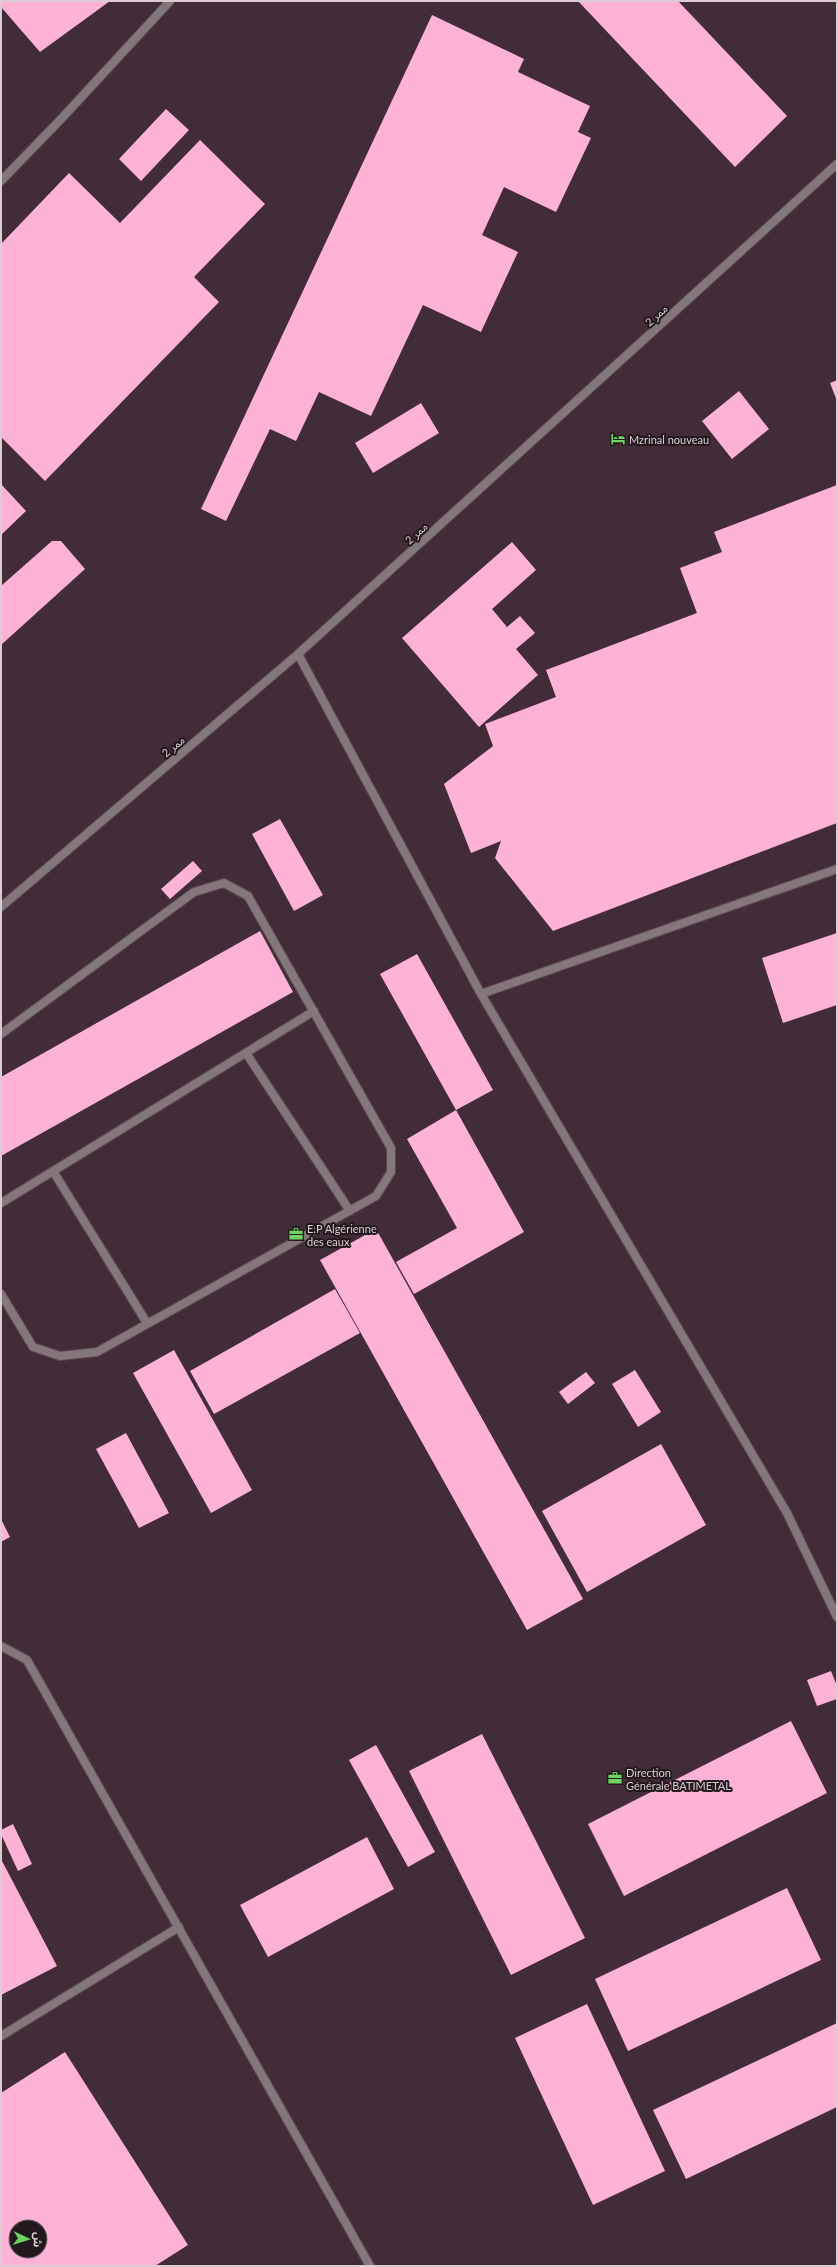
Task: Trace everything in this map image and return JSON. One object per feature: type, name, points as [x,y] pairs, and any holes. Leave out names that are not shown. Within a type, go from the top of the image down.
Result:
[{"type":"lane","points":[[1,180],[63,117],[170,1]]},
{"type":"lane","name":"ممر 2","points":[[1,907],[298,654],[837,164]]},
{"type":"lane","points":[[298,654],[481,994],[787,1513],[837,1617]]},
{"type":"lane","points":[[481,994],[837,869]]},
{"type":"lane","points":[[1,1034],[194,892],[224,882],[248,896],[391,1148],[391,1172],[376,1196],[97,1352],[60,1356],[33,1347],[1,1294]]},
{"type":"lane","points":[[1,1203],[314,1011]]},
{"type":"lane","points":[[246,1053],[350,1211]]},
{"type":"lane","points":[[53,1171],[147,1324]]},
{"type":"lane","points":[[1,1646],[27,1660],[180,1927],[370,2266]]},
{"type":"lane","points":[[1,2036],[180,1927]]},
{"type":"building","points":[[1,1],[110,1],[40,52],[1,7]]},
{"type":"building","points":[[578,1],[678,1],[787,116],[735,167]]},
{"type":"building","points":[[432,15],[524,59],[518,72],[590,106],[578,132],[591,138],[556,212],[504,187],[482,235],[518,252],[481,332],[423,305],[371,416],[319,392],[296,441],[270,429],[226,521],[201,509]]},
{"type":"building","points":[[166,109],[189,130],[141,181],[119,159]]},
{"type":"building","points":[[200,140],[265,204],[194,277],[219,302],[45,481],[1,437],[1,244],[69,173],[120,223]]},
{"type":"building","points":[[837,380],[837,401],[830,383]]},
{"type":"building","points":[[739,391],[769,429],[732,459],[702,421]]},
{"type":"building","points":[[421,403],[439,433],[373,473],[355,443]]},
{"type":"building","points":[[1,484],[26,511],[1,535]]},
{"type":"building","points":[[837,485],[837,823],[553,931],[495,858],[501,841],[471,853],[444,784],[493,746],[485,724],[556,697],[546,670],[697,613],[680,568],[722,552],[714,532]]},
{"type":"building","points":[[52,541],[61,541],[85,569],[1,645],[1,586]]},
{"type":"building","points":[[512,542],[536,570],[492,609],[507,627],[520,616],[535,633],[516,649],[538,675],[479,727],[402,638]]},
{"type":"building","points":[[280,819],[323,895],[294,911],[252,834]]},
{"type":"building","points":[[193,861],[202,871],[170,899],[161,889]]},
{"type":"building","points":[[260,931],[293,992],[1,1156],[1,1077]]},
{"type":"building","points":[[837,933],[837,1005],[783,1023],[762,958]]},
{"type":"building","points":[[417,954],[493,1090],[456,1110],[380,974]]},
{"type":"building","points":[[456,1110],[524,1232],[414,1294],[396,1262],[457,1228],[407,1139]]},
{"type":"building","points":[[376,1229],[583,1599],[527,1630],[320,1260]]},
{"type":"building","points":[[335,1289],[360,1333],[214,1414],[190,1371]]},
{"type":"building","points":[[174,1350],[252,1490],[211,1513],[133,1373]]},
{"type":"building","points":[[635,1370],[661,1412],[638,1427],[612,1384]]},
{"type":"building","points":[[586,1372],[595,1383],[568,1404],[559,1392]]},
{"type":"building","points":[[126,1433],[169,1513],[139,1528],[96,1449]]},
{"type":"building","points":[[661,1444],[706,1525],[587,1592],[542,1511]]},
{"type":"building","points":[[1,1519],[10,1537],[1,1542]]},
{"type":"building","points":[[831,1671],[837,1686],[837,1699],[817,1706],[807,1680]]},
{"type":"building","points":[[791,1721],[827,1793],[624,1896],[588,1824]]},
{"type":"building","points":[[482,1734],[585,1938],[511,1975],[409,1771]]},
{"type":"building","points":[[376,1745],[435,1852],[408,1867],[349,1760]]},
{"type":"building","points":[[13,1824],[32,1864],[18,1871],[1,1834],[1,1830]]},
{"type":"building","points":[[367,1837],[394,1889],[268,1957],[240,1905]]},
{"type":"building","points":[[1,1859],[57,1966],[1,1995]]},
{"type":"building","points":[[787,1888],[821,1960],[628,2051],[595,1979]]},
{"type":"building","points":[[587,2004],[665,2171],[593,2205],[515,2038]]},
{"type":"building","points":[[837,2023],[837,2107],[686,2179],[653,2110]]},
{"type":"building","points":[[65,2052],[188,2245],[155,2266],[1,2266],[1,2093]]},
{"type":"place","name":"Mzrinal nouveau","points":[[618,439]]},
{"type":"place","name":"E.P Algérienne des eaux","points":[[296,1234]]},
{"type":"place","name":"Direction Générale BATIMETAL","points":[[615,1778]]}]
